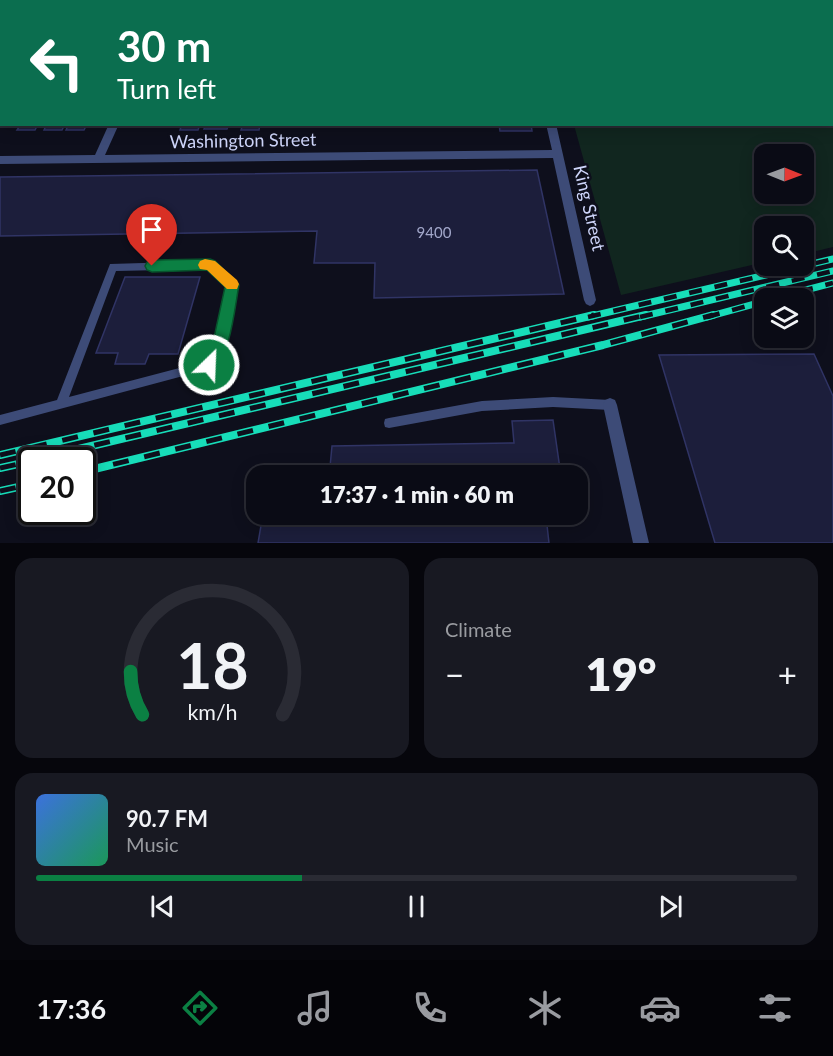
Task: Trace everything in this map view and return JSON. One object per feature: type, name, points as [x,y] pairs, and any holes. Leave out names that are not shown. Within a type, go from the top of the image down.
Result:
[{"type":"street","points":[[98,159],[113,126]]},
{"type":"street","name":"King Street","points":[[551,126],[590,300]]},
{"type":"street","name":"Washington Street","points":[[0,160],[558,154]]},
{"type":"street","points":[[610,405],[641,543]]},
{"type":"lane","points":[[0,420],[61,404],[209,365],[219,349],[232,285],[210,265],[113,267],[61,404]]},
{"type":"lane","points":[[389,423],[482,406],[553,402],[610,405]]},
{"type":"green space","points":[[574,126],[833,126],[833,247],[814,252],[814,216],[754,216],[754,265],[621,295]]},
{"type":"building","points":[[20,126],[37,126],[35,130],[17,130]]},
{"type":"building","points":[[46,126],[64,126],[62,130],[44,130]]},
{"type":"building","points":[[68,126],[86,126],[84,130],[66,130]]},
{"type":"building","points":[[181,126],[199,126],[198,130],[180,130]]},
{"type":"building","points":[[205,126],[228,126],[227,129],[204,129]]},
{"type":"building","points":[[242,126],[260,126],[259,130],[241,130]]},
{"type":"building","points":[[499,126],[531,126],[532,131],[500,131]]},
{"type":"building","points":[[537,170],[564,294],[374,298],[375,263],[314,263],[317,231],[0,236],[0,177]]},
{"type":"building","points":[[125,277],[200,277],[178,354],[149,354],[145,364],[115,364],[118,353],[96,353]]},
{"type":"building","points":[[814,354],[833,396],[833,543],[715,543],[659,355]]},
{"type":"building","points":[[553,420],[559,465],[330,465],[332,446],[514,443],[512,421]]},
{"type":"building","points":[[261,525],[547,525],[549,543],[258,543]]},
{"type":"railway","points":[[588,317],[833,259]]},
{"type":"railway","points":[[640,317],[833,271]]},
{"type":"railway","points":[[814,288],[833,283]]},
{"type":"railway","points":[[707,317],[754,304]]},
{"type":"railway","points":[[0,455],[594,315]]},
{"type":"railway","points":[[87,447],[646,315]]},
{"type":"railway","points":[[96,469],[603,345],[713,315]]},
{"type":"railway","points":[[0,468],[18,464]]},
{"type":"railway","points":[[0,491],[18,487]]},
{"type":"slow traffic","points":[[205,265],[210,265],[232,284]]},
{"type":"route","points":[[152,266],[210,265],[232,285],[219,349],[209,365]]}]
